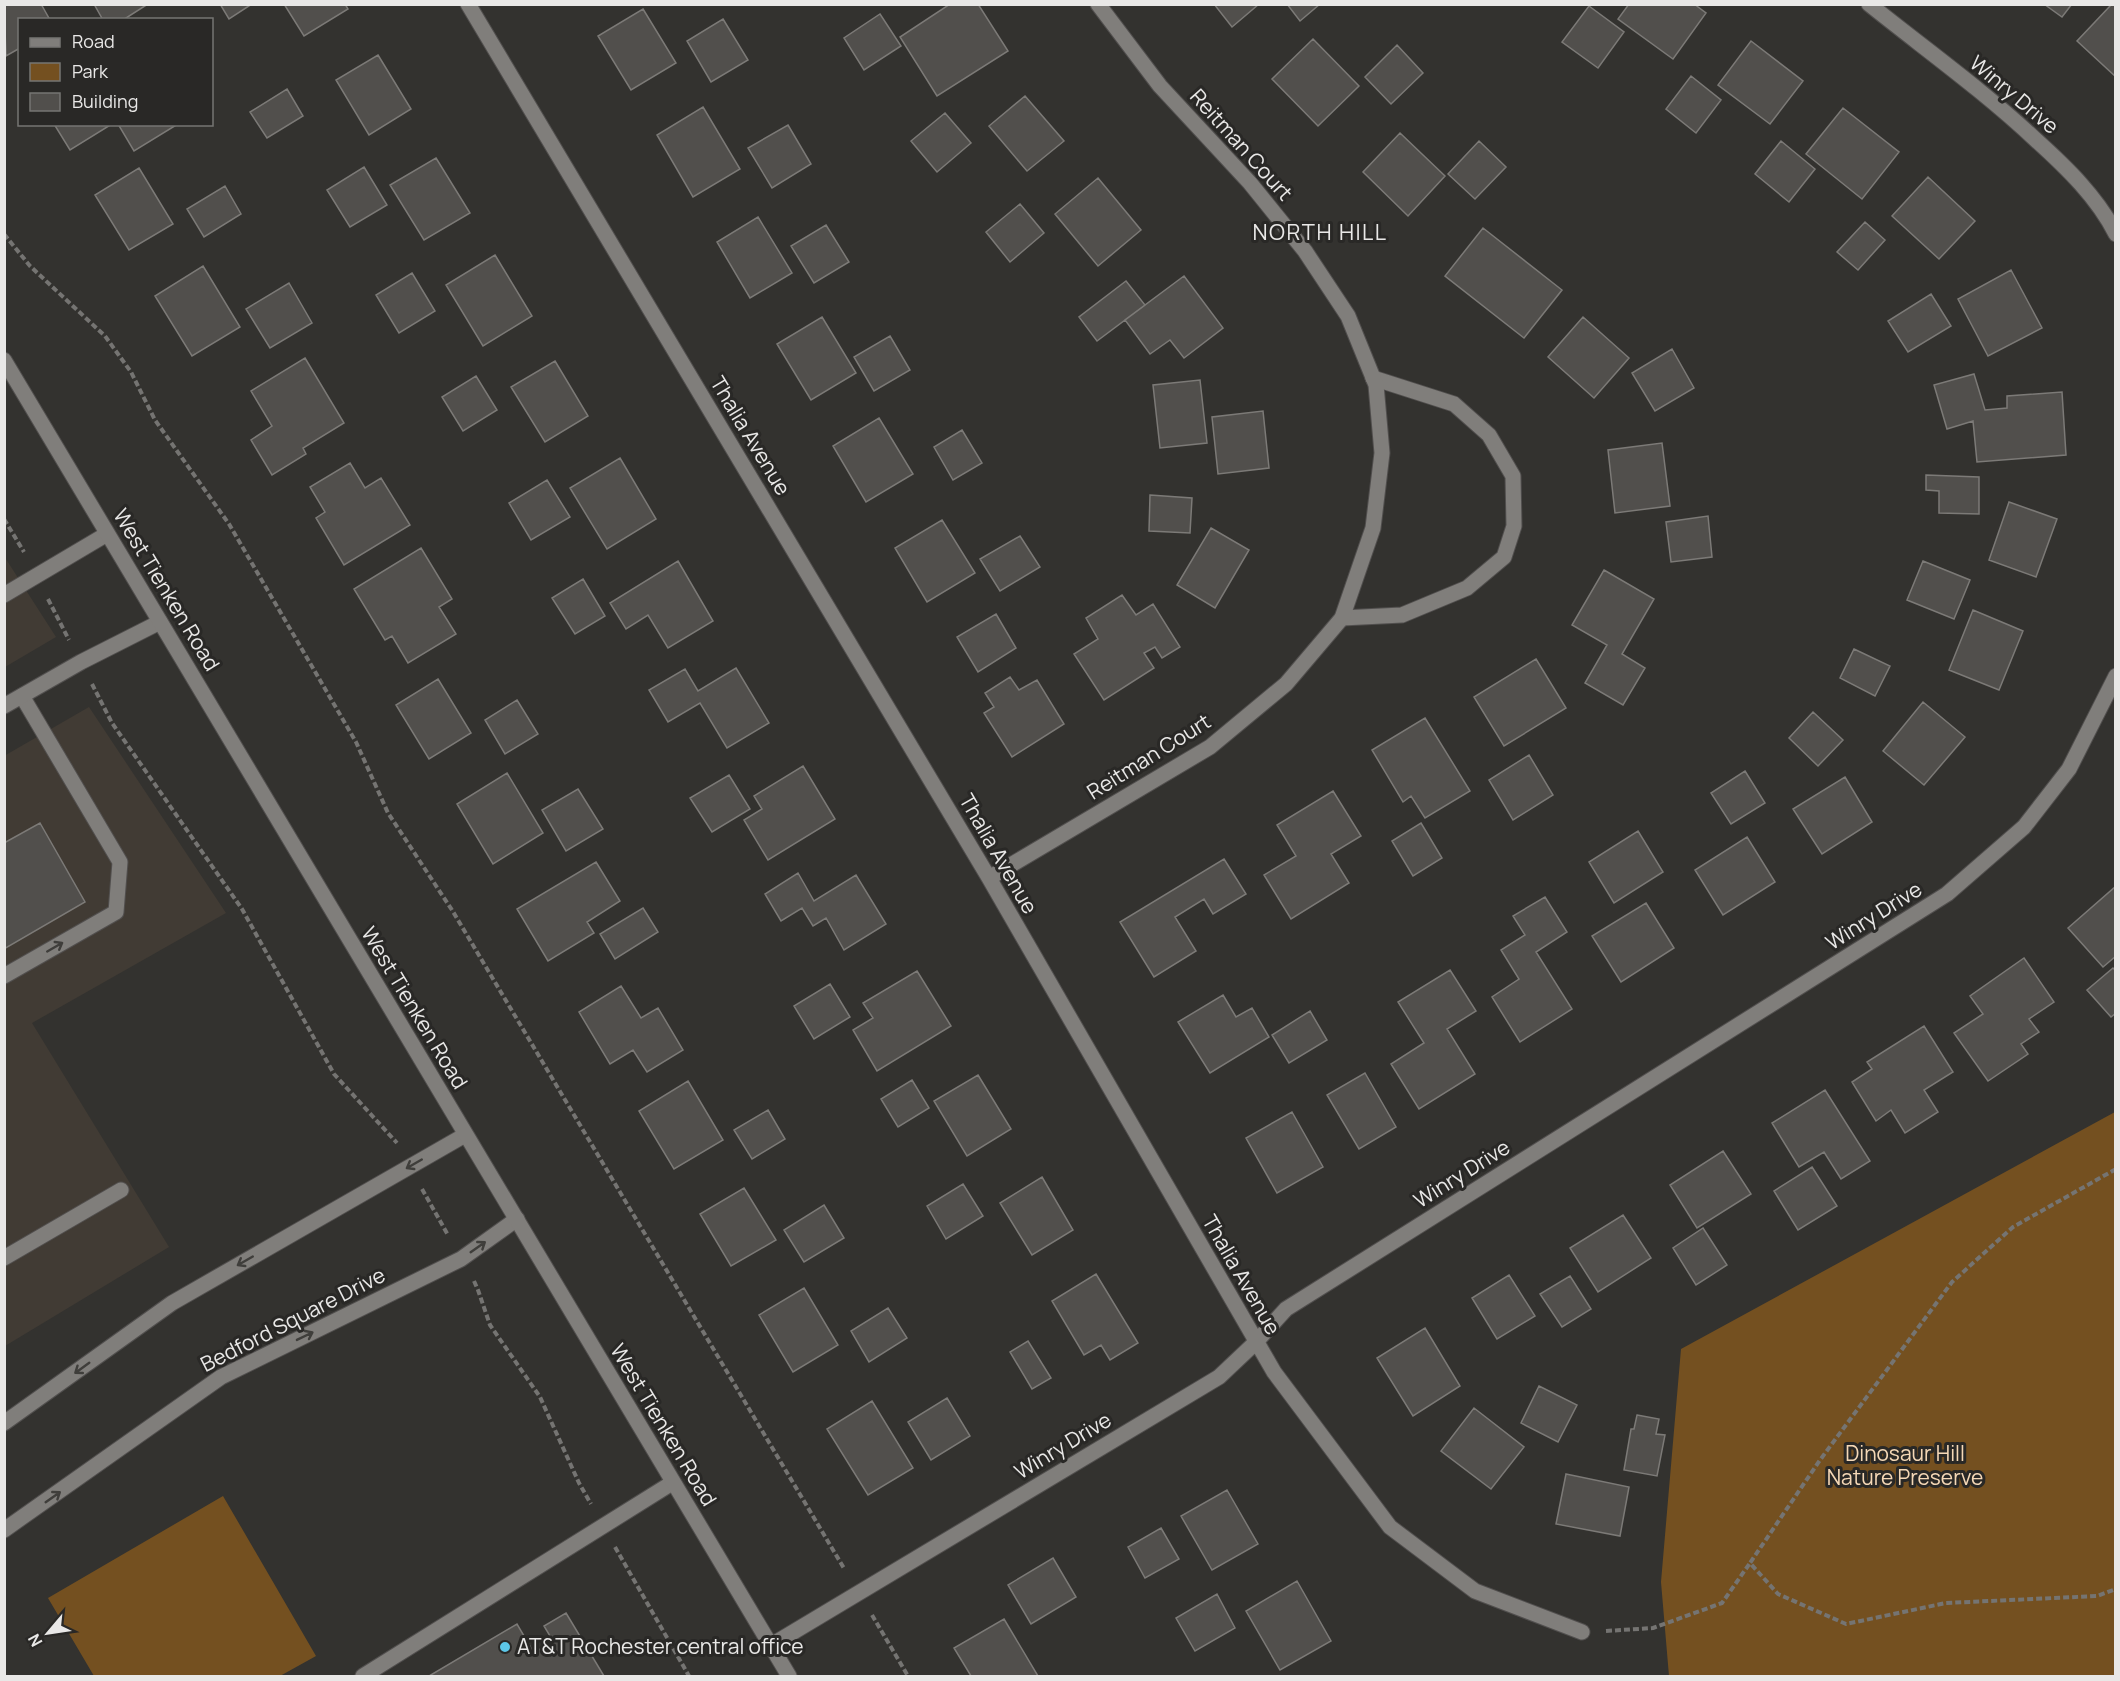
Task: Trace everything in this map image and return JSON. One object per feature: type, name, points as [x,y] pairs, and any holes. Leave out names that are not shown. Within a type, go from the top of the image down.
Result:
[{"type":"street","name":"Thalia Avenue","points":[[468,4],[989,878],[1255,1343],[1274,1372],[1390,1527],[1475,1591],[1581,1632]]},
{"type":"street","name":"Reitman Court","points":[[989,878],[1210,747],[1286,684],[1341,618],[1373,528],[1382,453],[1376,385],[1348,316],[1305,251],[1250,183],[1160,86],[1098,4]]},
{"type":"street","name":"Winry Drive","points":[[1869,4],[2009,115],[2068,169],[2106,214],[2115,234]]},
{"type":"street","name":"West Tienken Road","points":[[4,360],[789,1677]]},
{"type":"street","points":[[1341,618],[1402,615],[1467,588],[1504,556],[1514,526],[1513,476],[1489,435],[1454,404],[1373,378]]},
{"type":"street","points":[[4,595],[107,534]]},
{"type":"street","points":[[4,706],[81,662],[160,622]]},
{"type":"street","name":"Winry Drive","points":[[770,1646],[1219,1377],[1286,1309],[1947,894],[2024,827],[2069,769],[2115,676]]},
{"type":"street","points":[[4,976],[116,912],[120,862],[21,696]]},
{"type":"street","points":[[4,1423],[172,1303],[465,1135]]},
{"type":"street","points":[[4,1258],[121,1190]]},
{"type":"street","name":"Bedford Square Drive","points":[[4,1530],[221,1377],[461,1259],[517,1219]]},
{"type":"street","points":[[363,1677],[672,1483]]},
{"type":"path","points":[[4,234],[30,266],[105,336],[131,372],[155,420],[230,524],[356,742],[388,813],[452,910],[908,1677]]},
{"type":"path","points":[[4,519],[112,723],[242,909],[333,1074],[395,1140],[478,1290],[490,1325],[540,1397],[579,1483],[688,1677]]},
{"type":"path","points":[[1581,1632],[1653,1629],[1722,1603],[1820,1460],[1952,1282],[2013,1227],[2115,1169]]},
{"type":"path","points":[[1750,1563],[1778,1594],[1846,1624],[1946,1603],[2097,1596],[2115,1589]]},
{"type":"shaded area","points":[[4,556],[56,637],[5,667],[4,667]]},
{"type":"shaded area","points":[[89,707],[226,913],[32,1023],[169,1247],[5,1346],[4,756]]},
{"type":"green space","name":"Dinosaur Hill Nature Preserve","points":[[2115,1112],[2115,1676],[1669,1676],[1661,1582],[1681,1349]]},
{"type":"green space","points":[[223,1496],[316,1656],[280,1676],[94,1676],[48,1598]]},
{"type":"building","points":[[4,4],[41,4],[49,18],[18,18],[18,49],[6,56]]},
{"type":"building","points":[[94,4],[148,4],[126,18],[102,18]]},
{"type":"building","points":[[220,4],[252,4],[229,19]]},
{"type":"building","points":[[284,4],[345,4],[348,9],[304,36]]},
{"type":"building","points":[[950,4],[978,4],[1008,51],[937,96],[900,37]]},
{"type":"building","points":[[1214,4],[1259,4],[1232,27]]},
{"type":"building","points":[[1287,4],[1320,4],[1300,21]]},
{"type":"building","points":[[1629,4],[1694,4],[1706,13],[1673,59],[1618,19]]},
{"type":"building","points":[[2044,4],[2072,4],[2062,17]]},
{"type":"building","points":[[2112,4],[2116,6],[2116,77],[2077,41]]},
{"type":"building","points":[[1589,6],[1624,32],[1598,68],[1562,42]]},
{"type":"building","points":[[643,9],[676,63],[631,90],[598,36]]},
{"type":"building","points":[[880,14],[901,46],[864,70],[844,38]]},
{"type":"building","points":[[723,19],[748,60],[711,82],[687,41]]},
{"type":"building","points":[[1313,39],[1359,86],[1318,126],[1272,79]]},
{"type":"building","points":[[1751,41],[1803,81],[1770,124],[1718,85]]},
{"type":"building","points":[[1397,45],[1423,73],[1391,104],[1365,77]]},
{"type":"building","points":[[378,55],[411,109],[369,135],[336,80]]},
{"type":"building","points":[[1691,76],[1721,100],[1696,133],[1666,109]]},
{"type":"building","points":[[287,89],[303,116],[267,138],[250,112]]},
{"type":"building","points":[[1025,96],[1064,141],[1027,171],[989,126]]},
{"type":"building","points":[[703,107],[740,169],[693,197],[657,135]]},
{"type":"building","points":[[1843,108],[1899,152],[1862,199],[1806,154]]},
{"type":"building","points":[[945,113],[971,143],[937,172],[911,141]]},
{"type":"building","points":[[788,125],[811,164],[772,188],[748,148]]},
{"type":"building","points":[[55,126],[109,126],[70,150]]},
{"type":"building","points":[[119,126],[175,126],[134,151]]},
{"type":"building","points":[[1400,133],[1445,176],[1408,216],[1363,172]]},
{"type":"building","points":[[1479,141],[1506,167],[1475,199],[1448,174]]},
{"type":"building","points":[[1781,141],[1815,169],[1789,202],[1755,174]]},
{"type":"building","points":[[436,158],[470,213],[424,240],[390,185]]},
{"type":"building","points":[[364,167],[387,205],[350,227],[327,190]]},
{"type":"building","points":[[139,168],[173,224],[129,250],[95,195]]},
{"type":"building","points":[[1928,177],[1975,221],[1939,259],[1892,216]]},
{"type":"building","points":[[1098,178],[1141,230],[1098,266],[1055,214]]},
{"type":"building","points":[[225,186],[241,214],[204,237],[187,209]]},
{"type":"building","points":[[1020,204],[1044,233],[1010,262],[986,232]]},
{"type":"building","points":[[758,217],[792,273],[750,298],[717,242]]},
{"type":"building","points":[[1865,222],[1885,240],[1858,270],[1837,252]]},
{"type":"building","points":[[826,225],[849,262],[814,283],[791,246]]},
{"type":"building","points":[[1483,228],[1562,290],[1524,338],[1445,276]]},
{"type":"building","points":[[495,255],[532,316],[483,346],[446,285]]},
{"type":"building","points":[[203,266],[240,327],[192,356],[155,296]]},
{"type":"building","points":[[2011,270],[2042,328],[1988,356],[1958,299]]},
{"type":"building","points":[[412,273],[435,311],[399,333],[376,295]]},
{"type":"building","points":[[1184,276],[1223,328],[1184,358],[1170,340],[1150,354],[1125,320]]},
{"type":"building","points":[[1126,281],[1145,305],[1097,341],[1079,317]]},
{"type":"building","points":[[289,283],[312,323],[270,348],[246,309]]},
{"type":"building","points":[[1931,294],[1951,326],[1908,352],[1888,321]]},
{"type":"building","points":[[822,317],[856,373],[811,400],[777,344]]},
{"type":"building","points":[[1583,317],[1629,358],[1594,398],[1548,357]]},
{"type":"building","points":[[890,336],[910,370],[874,391],[854,357]]},
{"type":"building","points":[[1672,349],[1694,388],[1655,411],[1632,373]]},
{"type":"building","points":[[305,358],[344,423],[303,448],[306,454],[272,475],[251,440],[272,426],[251,391]]},
{"type":"building","points":[[555,361],[588,416],[545,442],[511,387]]},
{"type":"building","points":[[1974,374],[1985,410],[2007,408],[2007,396],[2062,392],[2066,455],[1977,462],[1973,421],[1947,429],[1934,385]]},
{"type":"building","points":[[476,376],[497,410],[463,431],[442,397]]},
{"type":"building","points":[[1200,380],[1207,443],[1160,448],[1153,385]]},
{"type":"building","points":[[1263,411],[1269,468],[1218,474],[1212,417]]},
{"type":"building","points":[[879,418],[913,474],[866,502],[833,446]]},
{"type":"building","points":[[962,430],[982,463],[953,480],[934,447]]},
{"type":"building","points":[[1662,443],[1670,506],[1615,513],[1608,450]]},
{"type":"building","points":[[620,458],[656,519],[607,549],[570,488]]},
{"type":"building","points":[[350,463],[365,488],[381,478],[410,525],[344,565],[316,518],[325,512],[310,487]]},
{"type":"building","points":[[1926,475],[1979,477],[1979,514],[1939,513],[1939,491],[1926,490]]},
{"type":"building","points":[[547,480],[570,517],[531,540],[509,503]]},
{"type":"building","points":[[1150,495],[1192,498],[1190,533],[1149,531]]},
{"type":"building","points":[[2009,502],[2057,519],[2036,577],[1989,560]]},
{"type":"building","points":[[1708,516],[1712,557],[1671,562],[1666,522]]},
{"type":"building","points":[[942,520],[975,573],[927,602],[895,548]]},
{"type":"building","points":[[1211,528],[1249,550],[1215,608],[1177,585]]},
{"type":"building","points":[[1020,536],[1040,567],[1000,591],[980,559]]},
{"type":"building","points":[[421,548],[452,599],[439,607],[456,634],[408,663],[392,636],[385,640],[354,589]]},
{"type":"building","points":[[678,561],[713,621],[668,648],[648,615],[626,629],[610,603]]},
{"type":"building","points":[[1923,561],[1970,580],[1954,619],[1907,600]]},
{"type":"building","points":[[1604,570],[1654,599],[1622,654],[1645,668],[1623,705],[1585,683],[1607,645],[1572,625]]},
{"type":"building","points":[[583,579],[605,616],[575,634],[552,598]]},
{"type":"building","points":[[1122,595],[1136,615],[1153,604],[1180,647],[1162,658],[1155,647],[1144,653],[1154,668],[1104,700],[1074,654],[1098,639],[1086,618]]},
{"type":"building","points":[[1973,610],[2023,631],[1999,690],[1949,670]]},
{"type":"building","points":[[996,614],[1016,648],[978,672],[957,637]]},
{"type":"building","points":[[1854,649],[1890,666],[1875,696],[1840,678]]},
{"type":"building","points":[[1536,659],[1566,708],[1504,746],[1474,697]]},
{"type":"building","points":[[736,668],[769,723],[727,748],[700,703],[668,722],[649,690],[685,669],[698,691]]},
{"type":"building","points":[[1010,677],[1019,690],[1037,680],[1064,724],[1012,757],[984,713],[994,707],[985,693]]},
{"type":"building","points":[[438,679],[471,733],[429,759],[396,705]]},
{"type":"building","points":[[517,700],[538,734],[505,754],[485,720]]},
{"type":"building","points":[[1923,702],[1965,737],[1924,785],[1883,751]]},
{"type":"building","points":[[1813,712],[1843,740],[1818,766],[1789,738]]},
{"type":"building","points":[[1425,718],[1470,791],[1425,818],[1411,796],[1403,802],[1372,750]]},
{"type":"building","points":[[1529,755],[1553,795],[1513,820],[1489,780]]},
{"type":"building","points":[[803,766],[835,819],[768,860],[744,820],[762,809],[754,796]]},
{"type":"building","points":[[1745,771],[1765,803],[1731,824],[1711,793]]},
{"type":"building","points":[[507,773],[543,833],[493,864],[457,804]]},
{"type":"building","points":[[729,775],[750,809],[712,832],[690,798]]},
{"type":"building","points":[[1845,777],[1872,822],[1822,854],[1793,809]]},
{"type":"building","points":[[578,789],[603,829],[566,851],[542,810]]},
{"type":"building","points":[[1333,791],[1361,836],[1331,854],[1349,883],[1291,919],[1264,875],[1296,856],[1277,825]]},
{"type":"building","points":[[40,823],[85,902],[4,949],[4,843]]},
{"type":"building","points":[[1421,823],[1442,858],[1413,876],[1392,841]]},
{"type":"building","points":[[1638,831],[1663,872],[1614,903],[1589,862]]},
{"type":"building","points":[[1747,837],[1775,882],[1723,915],[1695,870]]},
{"type":"building","points":[[1224,859],[1246,894],[1213,914],[1204,899],[1175,917],[1196,951],[1154,977],[1120,922]]},
{"type":"building","points":[[596,862],[620,901],[587,922],[594,933],[548,961],[517,909]]},
{"type":"building","points":[[798,873],[814,901],[856,875],[886,924],[844,950],[826,918],[813,926],[802,908],[781,921],[765,894]]},
{"type":"building","points":[[2115,887],[2116,956],[2103,967],[2068,928]]},
{"type":"building","points":[[1545,897],[1567,932],[1536,952],[1572,1009],[1520,1042],[1492,997],[1519,979],[1501,950],[1525,935],[1513,916]]},
{"type":"building","points":[[1646,903],[1674,948],[1621,982],[1592,936]]},
{"type":"building","points":[[643,908],[658,932],[615,959],[600,934]]},
{"type":"building","points":[[2024,958],[2054,1002],[2029,1019],[2039,1032],[2021,1044],[2028,1054],[1988,1081],[1954,1033],[1983,1014],[1970,996]]},
{"type":"building","points":[[2113,968],[2116,971],[2116,1013],[2111,1017],[2087,990]]},
{"type":"building","points":[[1450,970],[1476,1011],[1447,1029],[1475,1074],[1419,1109],[1391,1064],[1424,1043],[1398,1002]]},
{"type":"building","points":[[917,971],[951,1026],[877,1071],[853,1030],[873,1018],[863,1003]]},
{"type":"building","points":[[830,984],[850,1017],[814,1039],[794,1006]]},
{"type":"building","points":[[621,986],[641,1018],[658,1008],[683,1050],[647,1072],[633,1050],[610,1064],[579,1012]]},
{"type":"building","points":[[1223,995],[1236,1017],[1252,1008],[1269,1037],[1210,1073],[1178,1022]]},
{"type":"building","points":[[1310,1011],[1327,1040],[1289,1063],[1272,1035]]},
{"type":"building","points":[[1924,1026],[1953,1072],[1924,1090],[1938,1112],[1905,1133],[1891,1110],[1876,1121],[1852,1082],[1872,1069],[1867,1062]]},
{"type":"building","points":[[1365,1073],[1396,1127],[1359,1149],[1327,1095]]},
{"type":"building","points":[[978,1075],[1011,1129],[967,1156],[934,1101]]},
{"type":"building","points":[[912,1080],[929,1108],[898,1127],[881,1099]]},
{"type":"building","points":[[688,1081],[723,1140],[674,1169],[639,1111]]},
{"type":"building","points":[[1825,1090],[1870,1161],[1841,1179],[1824,1152],[1799,1167],[1772,1123]]},
{"type":"building","points":[[768,1110],[785,1139],[752,1159],[734,1130]]},
{"type":"building","points":[[1292,1112],[1323,1167],[1277,1193],[1246,1138]]},
{"type":"building","points":[[1723,1151],[1751,1194],[1697,1228],[1670,1185]]},
{"type":"building","points":[[1812,1167],[1837,1206],[1798,1230],[1774,1191]]},
{"type":"building","points":[[1042,1177],[1073,1230],[1032,1255],[1000,1203]]},
{"type":"building","points":[[963,1184],[983,1216],[946,1239],[927,1206]]},
{"type":"building","points":[[744,1188],[776,1240],[731,1266],[700,1214]]},
{"type":"building","points":[[824,1205],[844,1238],[804,1262],[784,1230]]},
{"type":"building","points":[[1623,1215],[1651,1258],[1598,1292],[1570,1248]]},
{"type":"building","points":[[1703,1228],[1727,1265],[1696,1285],[1673,1248]]},
{"type":"building","points":[[1096,1274],[1138,1343],[1110,1360],[1101,1345],[1084,1355],[1052,1301]]},
{"type":"building","points":[[1509,1275],[1535,1316],[1497,1339],[1472,1298]]},
{"type":"building","points":[[1570,1276],[1591,1309],[1562,1327],[1540,1294]]},
{"type":"building","points":[[804,1288],[838,1345],[793,1372],[759,1315]]},
{"type":"building","points":[[888,1308],[907,1338],[869,1362],[851,1331]]},
{"type":"building","points":[[1425,1328],[1460,1386],[1413,1416],[1377,1358]]},
{"type":"building","points":[[1028,1341],[1051,1378],[1032,1389],[1010,1352]]},
{"type":"building","points":[[1539,1386],[1577,1405],[1558,1442],[1521,1423]]},
{"type":"building","points":[[947,1398],[970,1436],[931,1460],[908,1422]]},
{"type":"building","points":[[872,1401],[913,1468],[868,1495],[827,1429]]},
{"type":"building","points":[[1474,1408],[1524,1447],[1491,1489],[1441,1451]]},
{"type":"building","points":[[1637,1415],[1659,1419],[1656,1434],[1665,1435],[1657,1476],[1624,1470],[1631,1429],[1634,1429]]},
{"type":"building","points":[[1566,1474],[1629,1487],[1620,1536],[1556,1524]]},
{"type":"building","points":[[1227,1490],[1258,1544],[1212,1570],[1181,1516]]},
{"type":"building","points":[[1161,1528],[1179,1559],[1145,1578],[1128,1547]]},
{"type":"building","points":[[1053,1558],[1076,1597],[1031,1624],[1008,1585]]},
{"type":"building","points":[[1297,1581],[1331,1641],[1280,1670],[1246,1611]]},
{"type":"building","points":[[1217,1594],[1235,1628],[1195,1651],[1176,1618]]},
{"type":"building","name":"AT&T Rochester central office","points":[[566,1613],[604,1676],[429,1676],[517,1624],[534,1653],[553,1641],[544,1626]]},
{"type":"building","points":[[1004,1619],[1038,1676],[971,1676],[954,1648]]},
{"type":"place","name":"AT&T Rochester central office","points":[[505,1647]]},
{"type":"district","name":"NORTH HILL","points":[[1320,232]]}]
